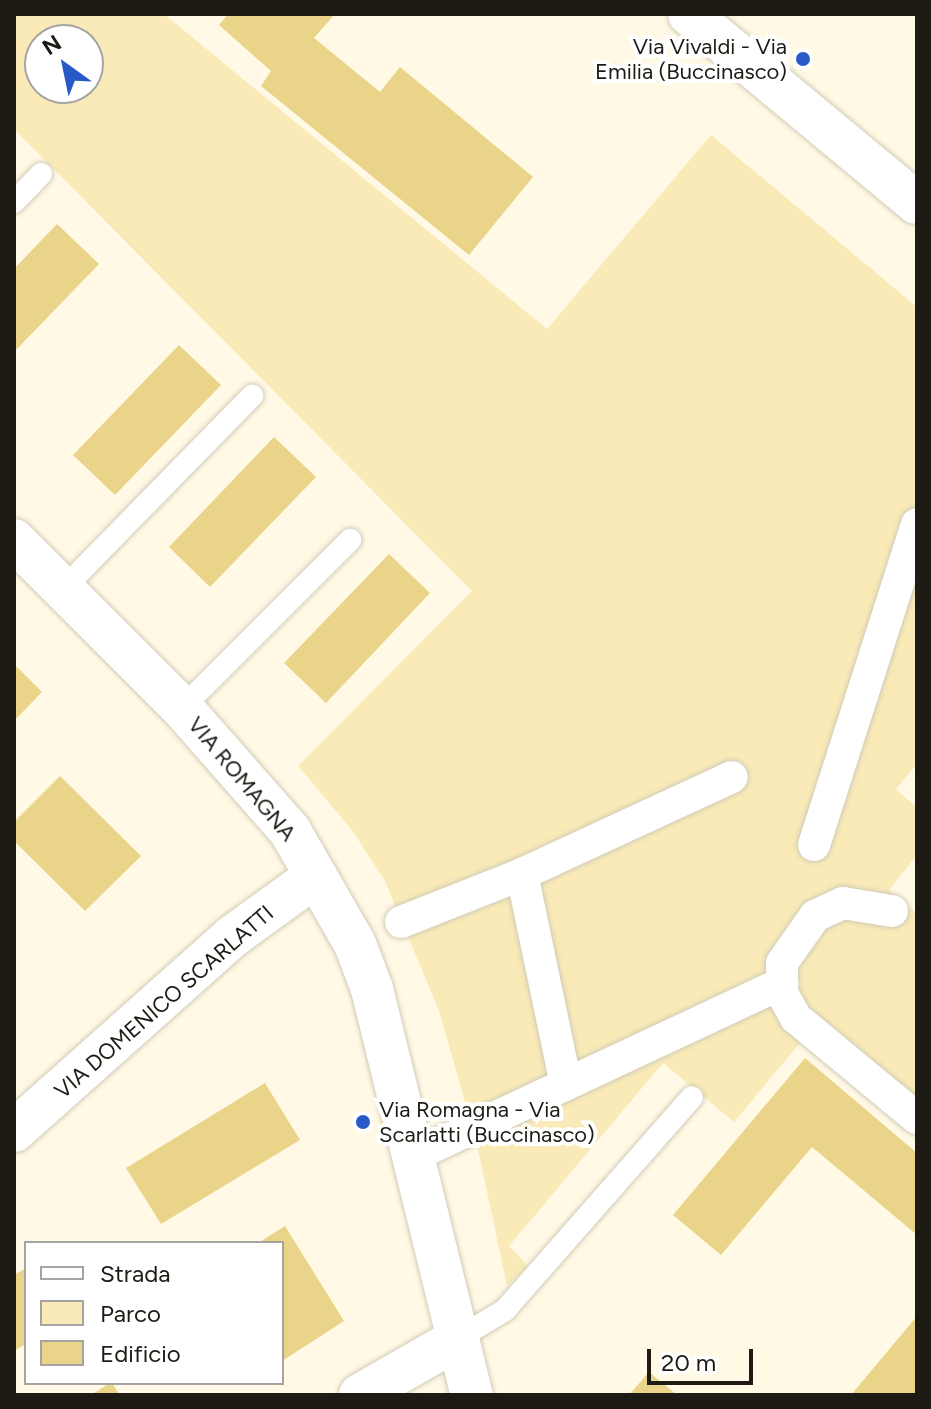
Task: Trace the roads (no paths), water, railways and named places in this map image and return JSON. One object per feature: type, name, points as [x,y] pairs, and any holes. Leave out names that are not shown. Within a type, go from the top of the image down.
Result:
[{"type":"street","points":[[689,14],[917,203]]},
{"type":"street","points":[[814,845],[917,524]]},
{"type":"street","name":"VIA ROMAGNA","points":[[14,540],[182,708],[290,831],[355,944],[372,989],[472,1395]]},
{"type":"street","points":[[401,922],[522,874],[732,777]]},
{"type":"street","points":[[522,874],[566,1084]]},
{"type":"street","name":"VIA DOMENICO SCARLATTI","points":[[14,1131],[233,936],[316,876]]},
{"type":"street","points":[[892,911],[843,903],[815,916],[782,963],[782,983],[796,1018],[917,1118]]},
{"type":"street","points":[[413,1156],[782,983]]},
{"type":"street","points":[[360,1395],[459,1338]]},
{"type":"lane","points":[[14,202],[41,174]]},
{"type":"lane","points":[[62,590],[252,396]]},
{"type":"lane","points":[[182,708],[350,540]]},
{"type":"lane","points":[[459,1338],[505,1310],[692,1097]]},
{"type":"place","name":"Via Vivaldi - Via Emilia (Buccinasco)","points":[[803,59]]},
{"type":"place","name":"Via Romagna - Via Scarlatti (Buccinasco)","points":[[363,1122]]}]
